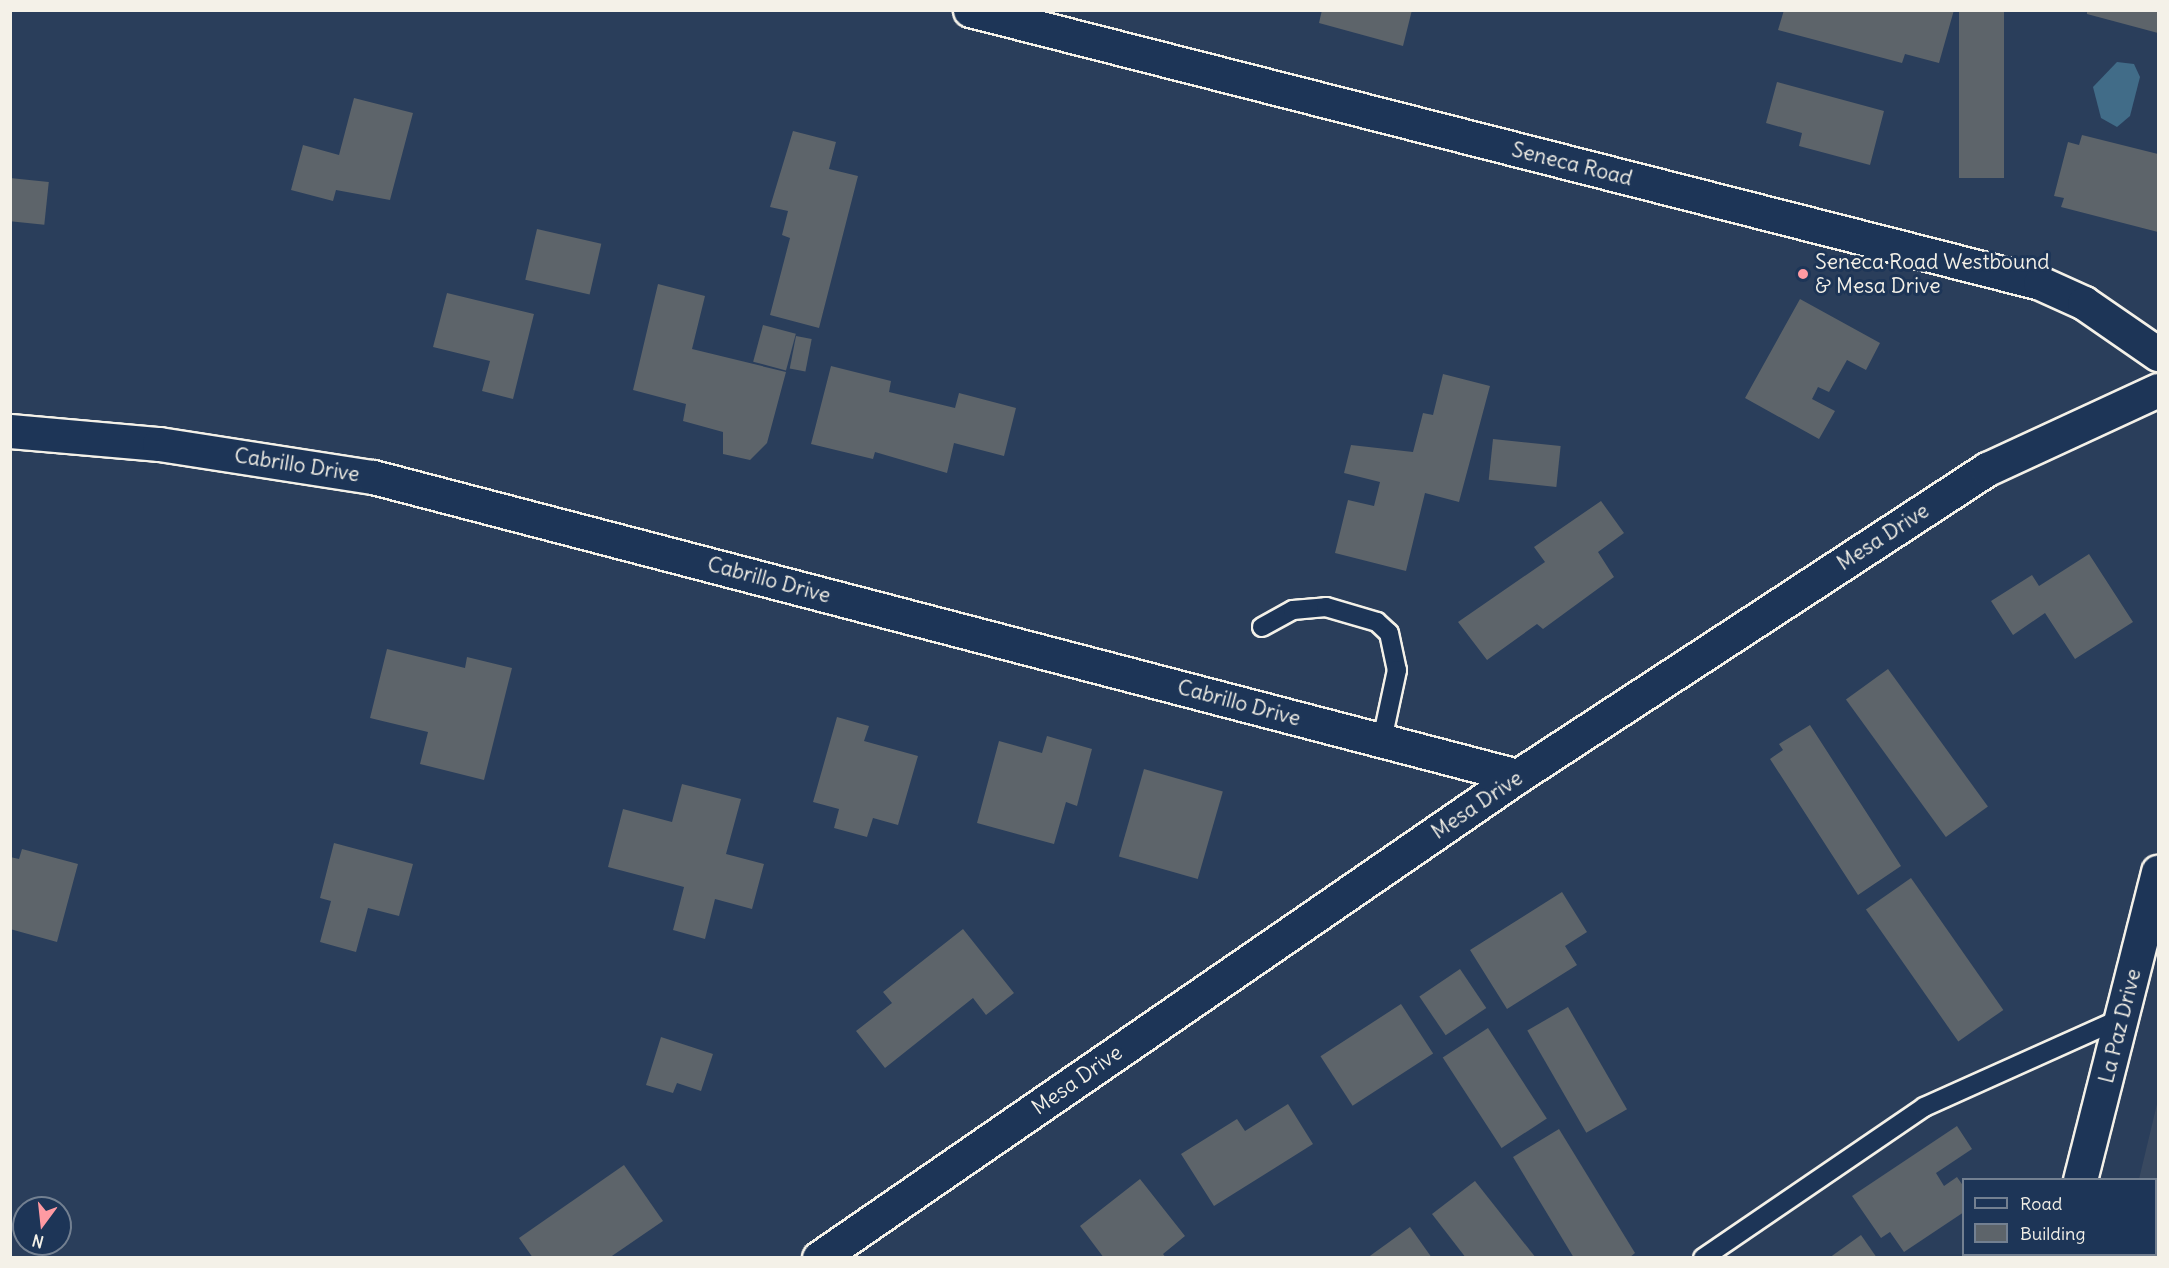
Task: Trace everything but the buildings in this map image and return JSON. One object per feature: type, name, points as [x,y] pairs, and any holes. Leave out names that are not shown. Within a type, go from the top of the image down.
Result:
[{"type":"street","name":"Seneca Road","points":[[969,10],[2040,283],[2084,303],[2158,354]]},
{"type":"street","name":"Mesa Drive","points":[[819,1257],[1518,776],[1987,469],[2158,390]]},
{"type":"street","name":"Cabrillo Drive","points":[[10,431],[159,444],[373,477],[1518,776]]},
{"type":"street","name":"La Paz Drive","points":[[2080,1178],[2158,872]]},
{"type":"lane","points":[[1262,627],[1293,610],[1326,607],[1377,622],[1389,633],[1397,670],[1382,740]]},
{"type":"lane","points":[[1703,1257],[1924,1107],[2122,1018]]},
{"type":"shaded area","points":[[2117,62],[2134,64],[2140,77],[2130,116],[2117,127],[2101,118],[2093,87]]},
{"type":"shaded area","points":[[2158,1100],[2158,1257],[2120,1258],[2157,1256],[2157,1178],[2139,1178]]},
{"type":"place","name":"Seneca Road Westbound & Mesa Drive","points":[[1803,274]]}]
